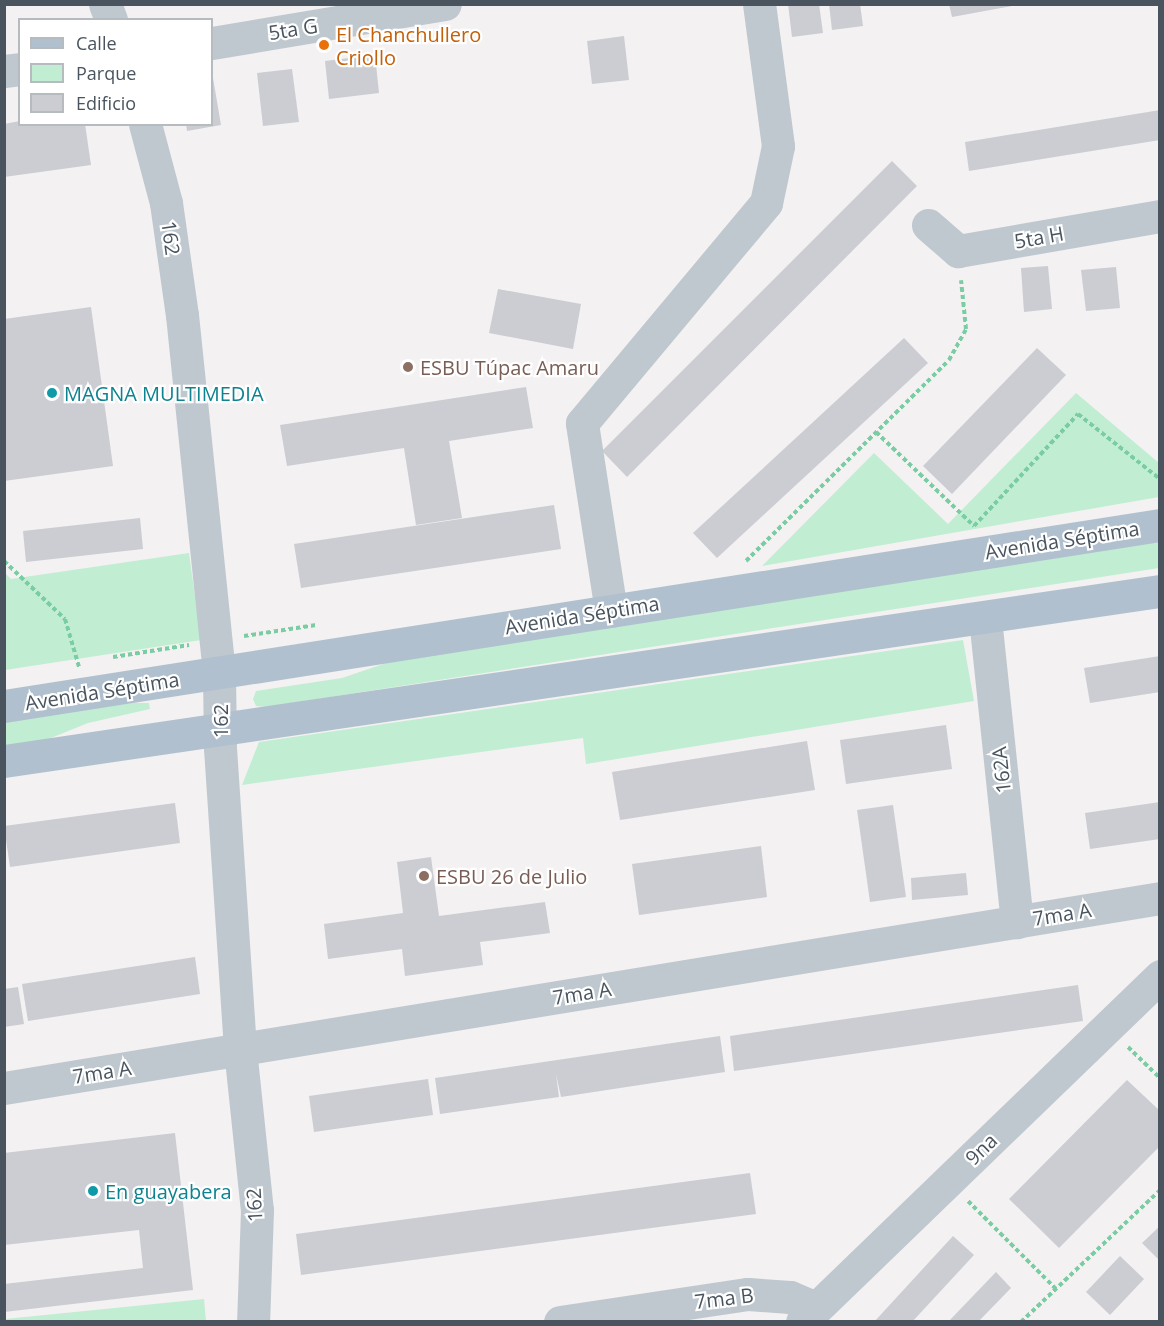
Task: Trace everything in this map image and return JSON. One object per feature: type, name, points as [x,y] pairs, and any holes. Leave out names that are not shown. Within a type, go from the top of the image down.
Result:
[{"type":"main road","name":"Avenida Séptima","points":[[4,706],[1160,525]]},
{"type":"main road","points":[[4,761],[220,727],[1160,591]]},
{"type":"street","name":"5ta G","points":[[213,43],[445,4]]},
{"type":"street","points":[[611,611],[582,423],[766,203],[778,146],[759,4]]},
{"type":"street","name":"162","points":[[146,126],[166,202],[182,315],[219,674],[220,727],[240,1049],[256,1210],[253,1322]]},
{"type":"street","name":"5ta H","points":[[958,251],[1160,216]]},
{"type":"street","points":[[928,225],[958,251]]},
{"type":"street","name":"162A","points":[[985,618],[1017,922]]},
{"type":"street","name":"7ma A","points":[[4,1088],[1160,898]]},
{"type":"street","name":"9na","points":[[809,1315],[1160,976]]},
{"type":"street","name":"7ma B","points":[[560,1322],[748,1294],[790,1297],[809,1315]]},
{"type":"path","points":[[746,561],[949,360],[966,329],[958,251]]},
{"type":"path","points":[[876,432],[974,526],[1078,414],[1160,479]]},
{"type":"path","points":[[4,561],[65,619],[88,693]]},
{"type":"path","points":[[1107,1027],[1160,1078]]},
{"type":"path","points":[[948,1181],[1056,1289]]},
{"type":"path","points":[[1022,1322],[1160,1190]]},
{"type":"green space","points":[[1076,393],[1159,463],[1159,497],[762,566],[874,453],[948,524]]},
{"type":"green space","points":[[1159,540],[1159,568],[266,707],[256,706],[253,699],[256,691],[342,678],[395,660]]},
{"type":"green space","points":[[189,553],[201,640],[5,670],[4,572],[11,579]]},
{"type":"green space","points":[[963,640],[974,701],[586,764],[583,738],[242,785],[259,742]]},
{"type":"green space","points":[[133,703],[149,703],[150,709],[88,723],[46,740],[5,746],[4,720]]},
{"type":"green space","points":[[204,1299],[206,1321],[5,1321],[5,1319]]},
{"type":"building","points":[[788,4],[819,4],[823,33],[792,37]]},
{"type":"building","points":[[829,4],[860,4],[863,26],[832,30]]},
{"type":"building","points":[[949,4],[1012,4],[1012,6],[952,17]]},
{"type":"building","points":[[624,36],[629,80],[592,84],[587,41]]},
{"type":"building","points":[[375,55],[379,93],[329,99],[325,61]]},
{"type":"building","points":[[292,69],[299,122],[263,126],[257,73]]},
{"type":"building","points":[[213,78],[221,125],[187,131],[186,126],[213,126]]},
{"type":"building","points":[[1160,110],[1160,140],[969,171],[965,142]]},
{"type":"building","points":[[18,121],[18,126],[85,126],[91,165],[4,177],[4,124]]},
{"type":"building","points":[[892,161],[917,186],[627,477],[602,451]]},
{"type":"building","points":[[1048,266],[1052,309],[1024,312],[1021,268]]},
{"type":"building","points":[[1116,267],[1120,308],[1086,311],[1081,270]]},
{"type":"building","points":[[498,289],[581,304],[573,349],[489,333]]},
{"type":"building","points":[[91,307],[113,466],[4,481],[4,319]]},
{"type":"building","points":[[904,338],[928,363],[717,558],[693,533]]},
{"type":"building","points":[[1037,348],[1066,375],[952,494],[923,466]]},
{"type":"building","points":[[526,387],[533,428],[449,441],[462,518],[416,525],[404,448],[287,466],[280,425]]},
{"type":"building","points":[[554,505],[561,549],[301,588],[294,544]]},
{"type":"building","points":[[140,518],[143,549],[26,562],[23,531]]},
{"type":"building","points":[[1160,656],[1160,692],[1090,703],[1084,668]]},
{"type":"building","points":[[946,725],[952,769],[846,784],[840,740]]},
{"type":"building","points":[[807,741],[815,790],[620,820],[612,772]]},
{"type":"building","points":[[1160,802],[1160,839],[1090,849],[1085,813]]},
{"type":"building","points":[[175,803],[180,843],[10,867],[4,826]]},
{"type":"building","points":[[893,805],[906,897],[870,902],[857,810]]},
{"type":"building","points":[[761,846],[767,897],[639,915],[632,864]]},
{"type":"building","points":[[431,857],[439,916],[545,902],[550,933],[480,942],[483,965],[405,976],[402,949],[328,959],[324,924],[403,913],[397,862]]},
{"type":"building","points":[[966,873],[968,895],[912,900],[911,878]]},
{"type":"building","points":[[195,957],[200,994],[28,1021],[22,984]]},
{"type":"building","points":[[1078,985],[1083,1021],[734,1071],[730,1036]]},
{"type":"building","points":[[18,987],[24,1024],[4,1027],[4,989]]},
{"type":"building","points":[[720,1036],[725,1072],[561,1097],[556,1074],[559,1097],[440,1114],[435,1078]]},
{"type":"building","points":[[428,1079],[433,1115],[314,1132],[309,1096]]},
{"type":"building","points":[[1127,1080],[1160,1111],[1160,1146],[1059,1248],[1009,1199]]},
{"type":"building","name":"En guayabera","points":[[175,1133],[193,1290],[4,1312],[4,1284],[143,1268],[139,1230],[4,1245],[4,1153]]},
{"type":"building","points":[[750,1173],[756,1214],[301,1275],[296,1234]]},
{"type":"building","points":[[1160,1226],[1160,1261],[1142,1243]]},
{"type":"building","points":[[953,1236],[974,1255],[912,1322],[874,1322]]},
{"type":"building","points":[[1120,1256],[1144,1279],[1110,1315],[1086,1292]]},
{"type":"building","points":[[996,1272],[1011,1288],[978,1322],[948,1322]]},
{"type":"place","name":"El Chanchullero Criollo","points":[[324,45]]},
{"type":"place","name":"ESBU Túpac Amaru","points":[[408,367]]},
{"type":"place","name":"MAGNA MULTIMEDIA","points":[[52,393]]},
{"type":"place","name":"ESBU 26 de Julio","points":[[424,876]]},
{"type":"place","name":"En guayabera","points":[[93,1191]]}]
